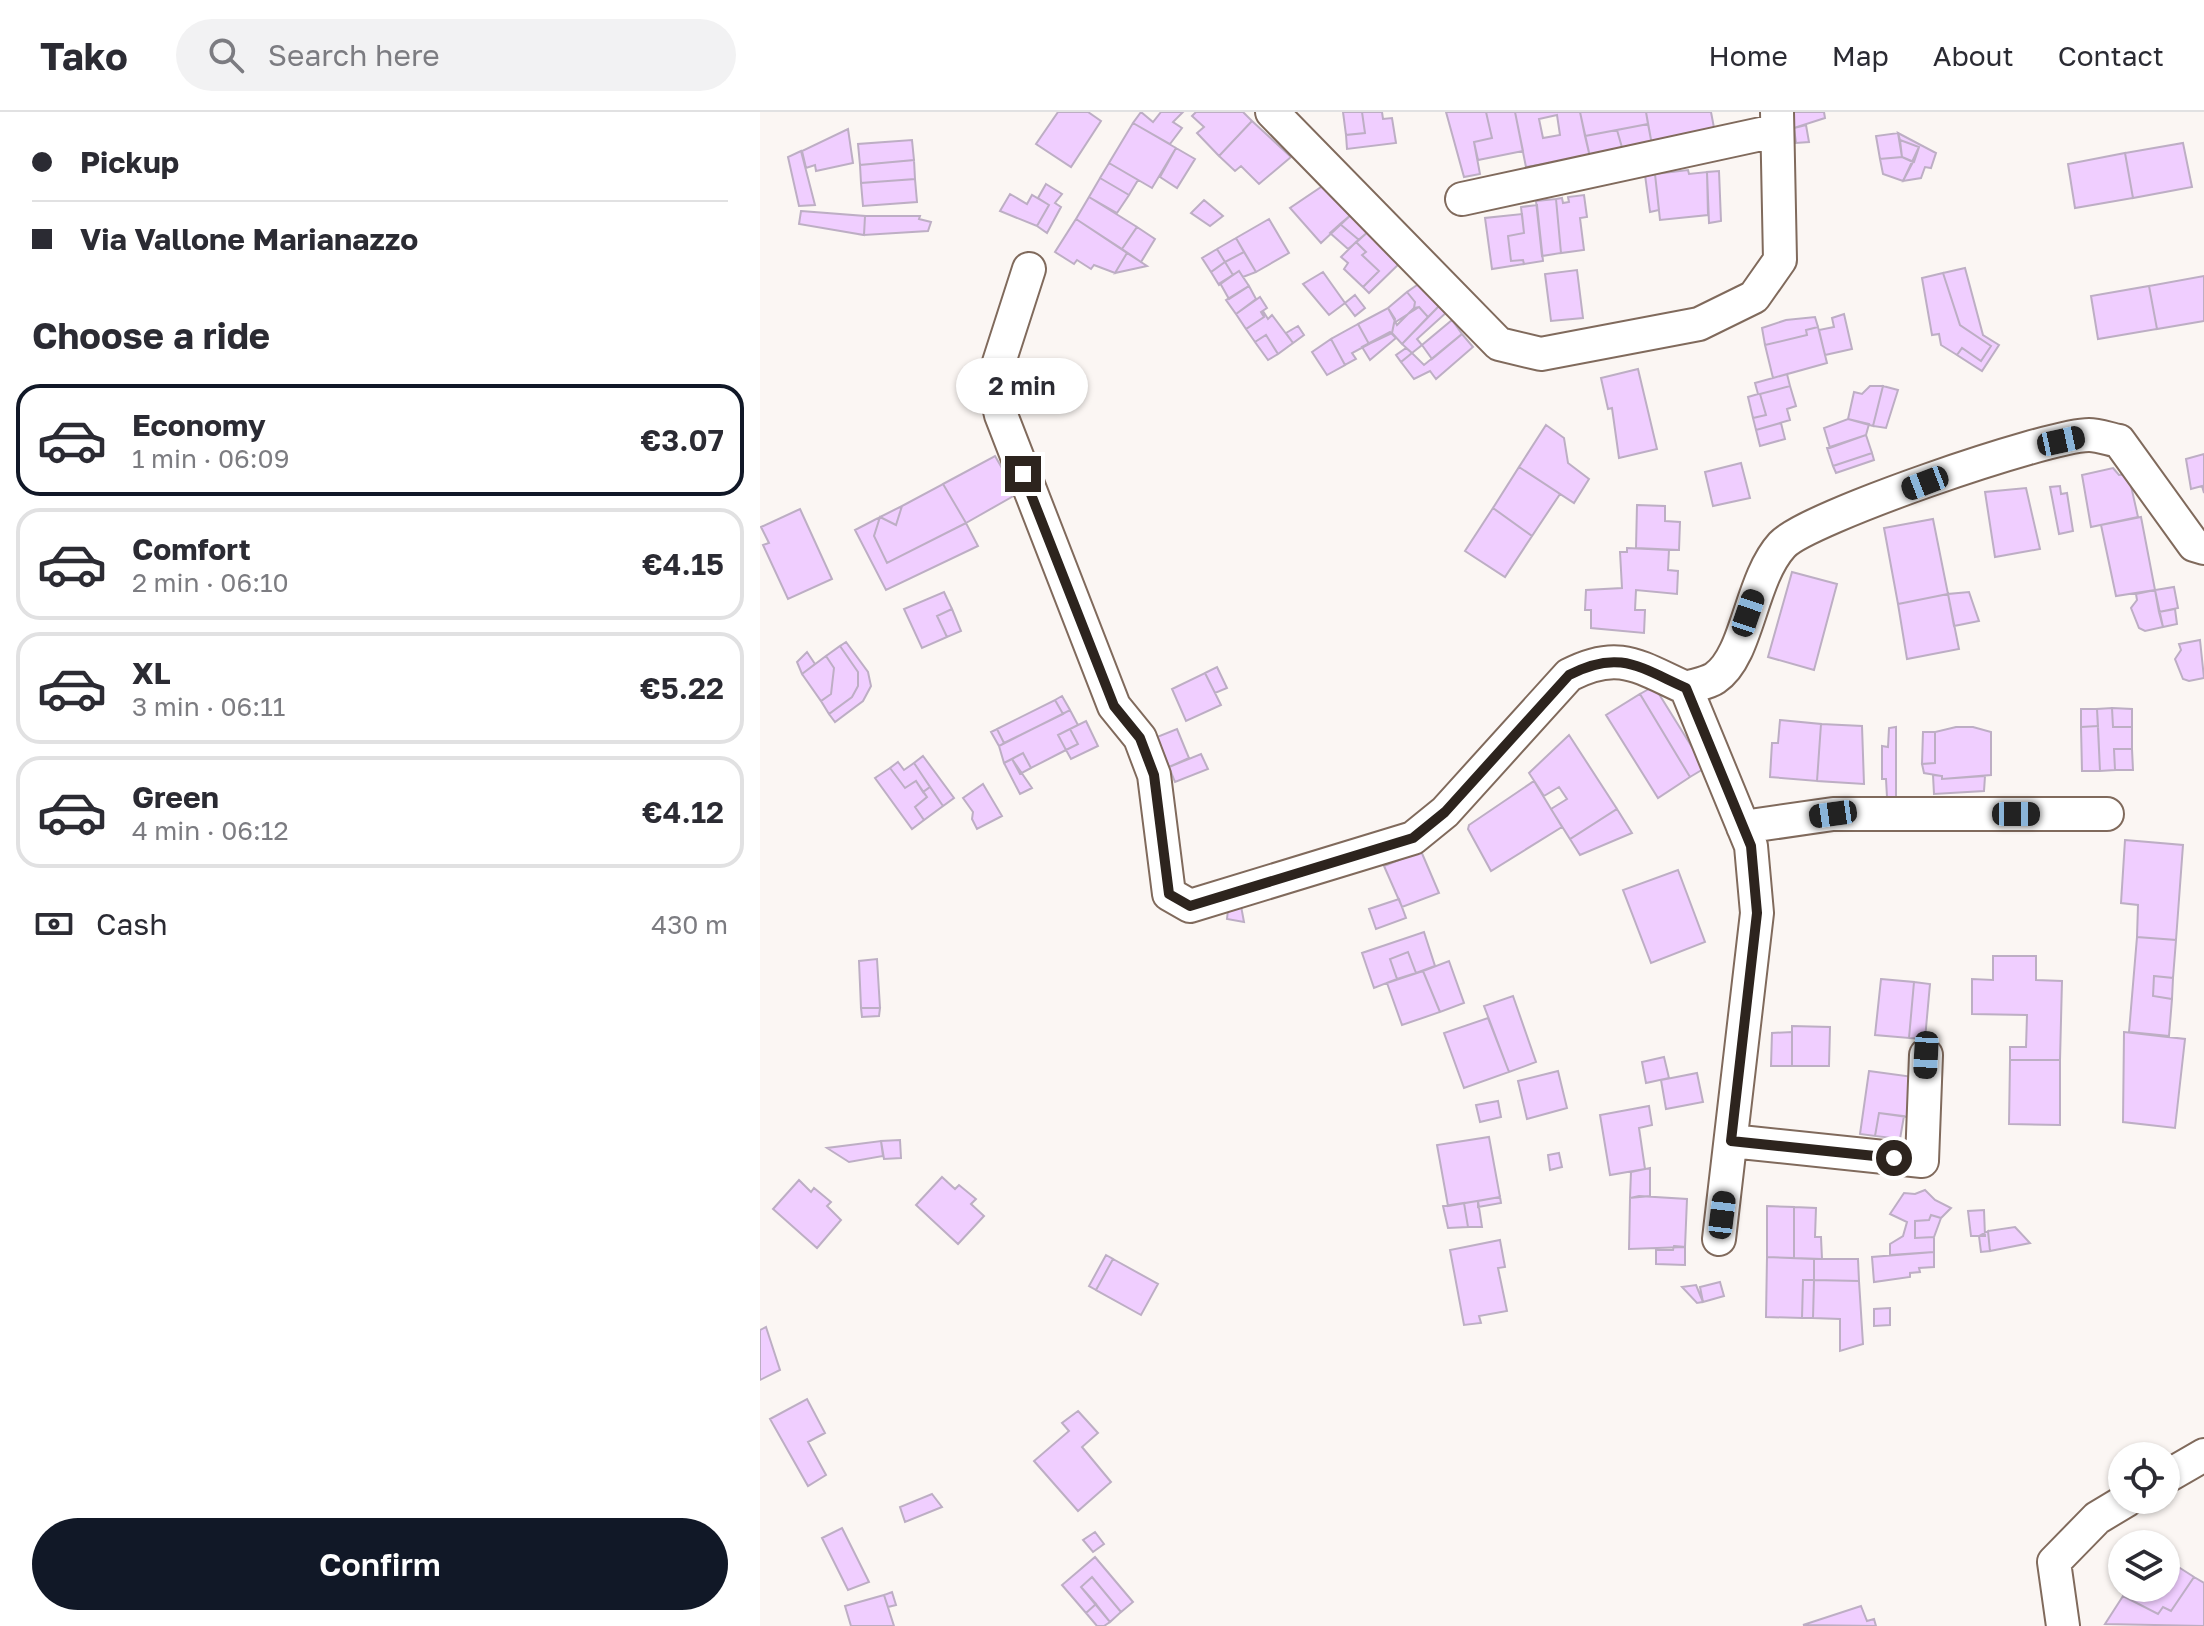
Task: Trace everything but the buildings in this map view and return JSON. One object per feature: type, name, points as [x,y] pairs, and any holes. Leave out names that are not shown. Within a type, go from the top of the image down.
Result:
[{"type":"street","points":[[1272,112],[1499,344],[1541,354],[1699,324],[1754,297],[1780,260],[1781,195],[1776,122],[1462,199]]},
{"type":"street","points":[[1029,269],[993,381],[1001,415],[1114,706],[1140,738],[1154,775],[1169,894],[1190,906],[1413,838],[1445,812],[1569,675],[1593,663],[1623,661],[1686,688],[1715,679],[1732,660],[1764,566],[1785,542],[1817,524],[2007,452],[2088,435],[2119,441],[2194,545],[2204,548]]},
{"type":"street","points":[[1686,688],[1751,846],[1757,913],[1719,1239]]},
{"type":"street","points":[[1743,827],[1833,814],[2107,814]]},
{"type":"street","points":[[1731,1141],[1922,1161],[1926,1055]]},
{"type":"street","points":[[2180,1469],[2204,1455]]},
{"type":"street","points":[[2063,1626],[2054,1562],[2097,1518],[2108,1511]]},
{"type":"route","points":[[1023,474],[1114,706],[1140,738],[1154,775],[1169,894],[1190,906],[1413,838],[1445,812],[1569,675],[1593,663],[1623,661],[1686,688],[1751,846],[1757,913],[1731,1141],[1894,1158]]}]
